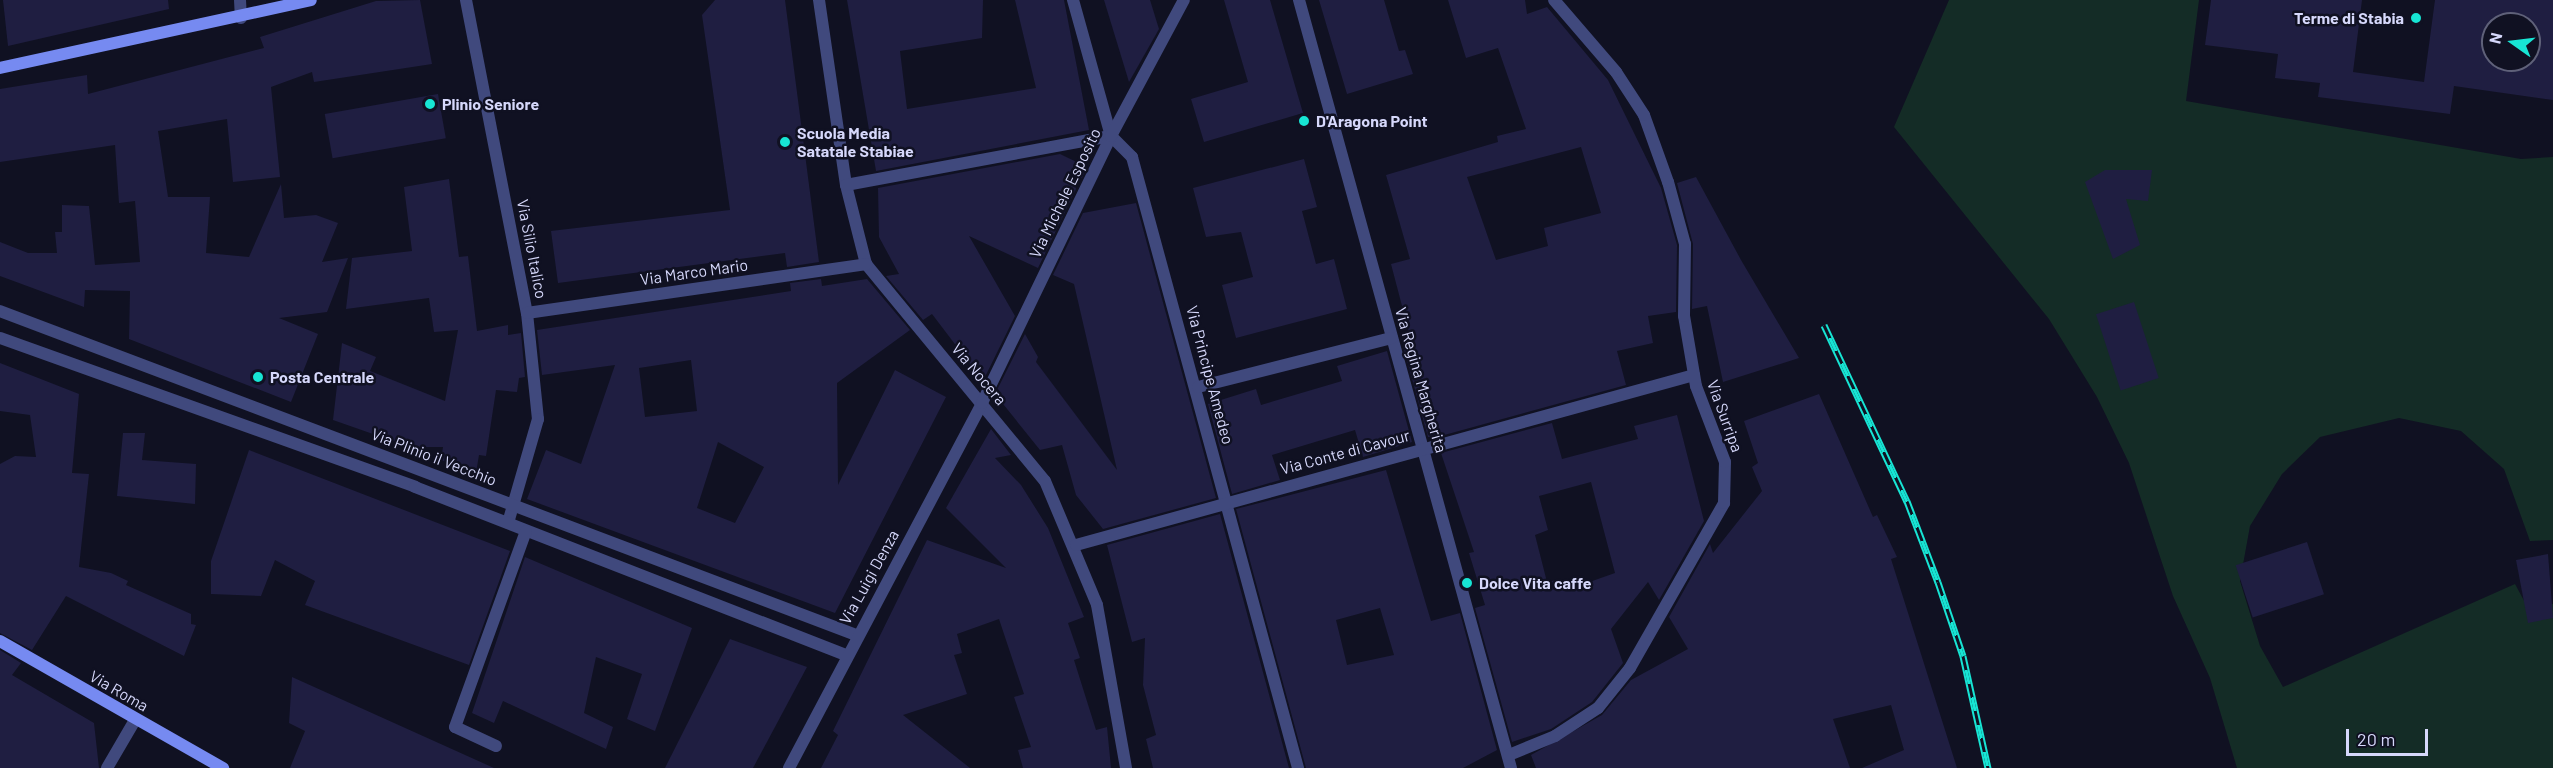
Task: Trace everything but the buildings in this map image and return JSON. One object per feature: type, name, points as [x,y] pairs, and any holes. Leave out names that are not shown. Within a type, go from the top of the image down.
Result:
[{"type":"street","points":[[240,0],[241,18]]},
{"type":"street","points":[[0,68],[241,18],[311,0]]},
{"type":"street","name":"Via Silio Italico","points":[[466,0],[527,313],[538,419],[508,523]]},
{"type":"street","name":"Via Nocera","points":[[819,0],[846,185],[866,264],[1045,481],[1076,545],[1097,605],[1126,768]]},
{"type":"street","name":"Via Principe Amedeo","points":[[1073,0],[1111,136],[1132,157],[1198,387],[1298,768]]},
{"type":"street","name":"Via Michele Esposito","points":[[982,403],[1111,136],[1184,0]]},
{"type":"street","name":"Via Regina Margherita","points":[[1299,0],[1510,761]]},
{"type":"street","name":"Via Surripa","points":[[1497,768],[1555,736],[1598,708],[1630,668],[1724,503],[1725,462],[1694,375],[1684,316],[1685,244],[1644,115],[1616,72],[1554,0]]},
{"type":"street","points":[[846,185],[1111,136]]},
{"type":"street","name":"Via Marco Mario","points":[[527,313],[866,264]]},
{"type":"street","name":"Via Plinio il Vecchio","points":[[0,311],[856,635]]},
{"type":"street","points":[[0,338],[508,523],[845,655]]},
{"type":"street","points":[[1198,387],[1392,338]]},
{"type":"street","name":"Via Conte di Cavour","points":[[1076,545],[1423,447],[1694,375]]},
{"type":"street","name":"Via Luigi Denza","points":[[789,768],[845,655],[982,403]]},
{"type":"street","points":[[496,746],[455,727],[526,531]]},
{"type":"street","name":"Via Roma","points":[[0,641],[135,720],[223,768]]},
{"type":"street","points":[[107,768],[135,720]]},
{"type":"green space","points":[[1949,0],[2199,0],[2186,101],[2521,159],[2553,157],[2553,540],[2530,541],[2504,469],[2461,431],[2399,418],[2320,437],[2282,474],[2250,526],[2240,581],[2260,646],[2283,687],[2515,584],[2528,608],[2553,604],[2553,768],[2237,768],[2210,678],[2173,596],[2129,463],[2097,397],[2049,319],[1894,127]]},
{"type":"railway","points":[[1824,325],[1907,501],[1938,582],[1963,656],[1988,768]]},
{"type":"place","name":"Terme di Stabia","points":[[2416,18]]},
{"type":"place","name":"Plinio Seniore","points":[[430,104]]},
{"type":"place","name":"D'Aragona Point","points":[[1304,121]]},
{"type":"place","name":"Scuola Media Satatale Stabiae","points":[[785,142]]},
{"type":"place","name":"Posta Centrale","points":[[258,377]]},
{"type":"place","name":"Dolce Vita caffe","points":[[1467,583]]}]
